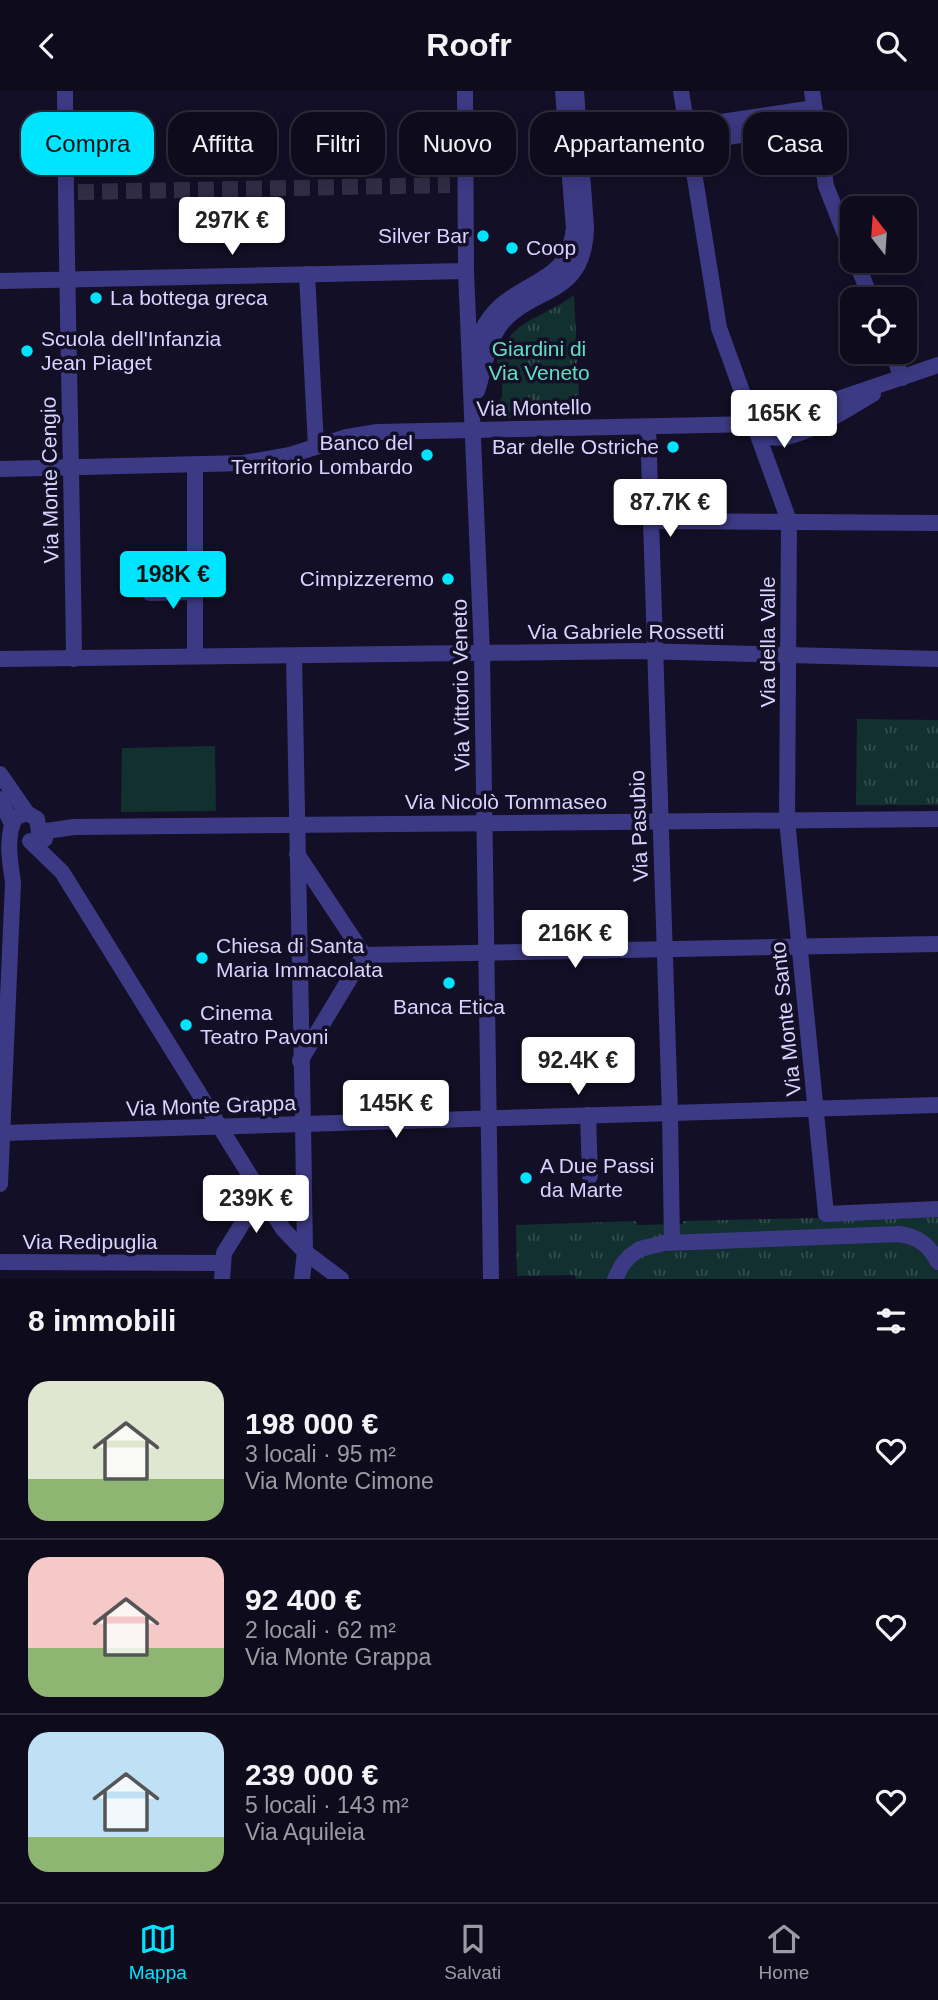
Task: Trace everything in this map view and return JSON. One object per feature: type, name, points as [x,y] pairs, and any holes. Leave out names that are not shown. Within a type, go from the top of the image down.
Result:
[{"type":"street","name":"Via Monte Cengio","points":[[65,91],[74,659]]},
{"type":"street","name":"Via Vittorio Veneto","points":[[466,91],[466,271],[482,654],[492,1279]]},
{"type":"street","points":[[470,357],[480,331],[491,316],[511,297],[555,272],[572,245],[574,228],[564,91]]},
{"type":"street","points":[[473,403],[483,365],[496,332],[513,312],[562,284],[577,264],[584,246],[586,227],[576,91]]},
{"type":"street","name":"Via della Valle","points":[[681,91],[684,112]]},
{"type":"street","points":[[812,91],[815,112]]},
{"type":"street","name":"Via della Valle","points":[[694,175],[719,328],[789,521],[787,820]]},
{"type":"street","points":[[824,175],[840,222]]},
{"type":"street","points":[[0,281],[466,271]]},
{"type":"street","points":[[307,274],[316,446]]},
{"type":"street","points":[[897,364],[902,378]]},
{"type":"street","name":"Via Montello","points":[[0,469],[195,465],[264,460],[377,432],[755,424],[776,420],[938,365]]},
{"type":"street","name":"Via Pasubio","points":[[648,427],[672,1242]]},
{"type":"street","points":[[195,465],[195,656]]},
{"type":"street","points":[[651,521],[938,523]]},
{"type":"street","points":[[150,593],[195,593]]},
{"type":"street","name":"Via Gabriele Rossetti","points":[[0,659],[654,651],[938,659]]},
{"type":"street","points":[[294,656],[303,1124],[302,1279]]},
{"type":"street","points":[[0,774],[32,829]]},
{"type":"street","points":[[0,799],[17,838],[32,829]]},
{"type":"street","points":[[13,882],[10,865],[12,826],[19,815],[53,851],[62,872],[282,1230],[304,1252],[341,1279]]},
{"type":"street","name":"Via Nicolò Tommaseo","points":[[32,829],[938,819]]},
{"type":"street","name":"Via Monte Santo","points":[[787,820],[827,1214],[938,1209]]},
{"type":"street","points":[[0,1184],[13,882],[21,849],[32,829]]},
{"type":"street","points":[[297,854],[364,955]]},
{"type":"street","points":[[364,955],[938,944]]},
{"type":"street","points":[[300,1061],[364,955]]},
{"type":"street","name":"Via Monte Grappa","points":[[3,1133],[938,1105]]},
{"type":"street","points":[[588,1115],[590,1176]]},
{"type":"street","points":[[222,1271],[230,1241],[260,1195]]},
{"type":"street","points":[[615,1279],[622,1265],[640,1249],[672,1242],[899,1234],[919,1239],[928,1245],[938,1262]]},
{"type":"street","name":"Via Redipuglia","points":[[0,1262],[222,1271]]},
{"type":"green space","name":"Giardini di Via Veneto","points":[[574,295],[580,416],[497,418],[496,403],[502,398],[502,366],[497,363],[502,348],[518,328]]},
{"type":"green space","points":[[857,719],[938,720],[938,805],[856,805]]},
{"type":"green space","points":[[215,746],[216,811],[121,812],[122,748]]},
{"type":"green space","points":[[938,1215],[938,1279],[576,1279],[575,1275],[517,1276],[516,1225],[636,1221],[637,1225],[683,1224],[683,1221]]},
{"type":"tunnel","points":[[78,192],[450,185]]},
{"type":"place","name":"Silver Bar","points":[[483,236]]},
{"type":"place","name":"Coop","points":[[512,248]]},
{"type":"place","name":"La bottega greca","points":[[96,298]]},
{"type":"place","name":"Scuola dell'Infanzia Jean Piaget","points":[[27,351]]},
{"type":"place","name":"Bar delle Ostriche","points":[[673,447]]},
{"type":"place","name":"Banco del Territorio Lombardo","points":[[427,455]]},
{"type":"place","name":"Cimpizzeremo","points":[[448,579]]},
{"type":"place","name":"Chiesa di Santa Maria Immacolata","points":[[202,958]]},
{"type":"place","name":"Banca Etica","points":[[449,983]]},
{"type":"place","name":"Cinema Teatro Pavoni","points":[[186,1025]]},
{"type":"place","name":"A Due Passi da Marte","points":[[526,1178]]}]
